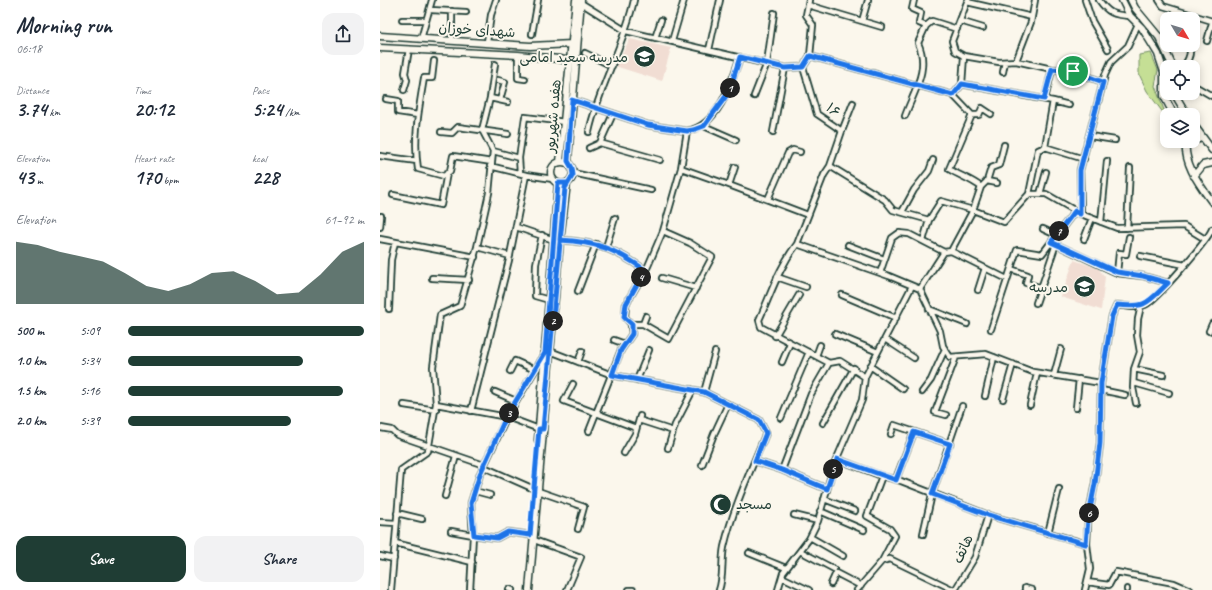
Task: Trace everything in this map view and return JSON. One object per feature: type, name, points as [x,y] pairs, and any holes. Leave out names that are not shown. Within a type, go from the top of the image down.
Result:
[{"type":"main road","points":[[1122,0],[1130,16],[1152,43],[1162,65],[1164,96],[1170,108]]},
{"type":"main road","points":[[1131,0],[1135,8],[1159,37],[1170,60]]},
{"type":"main road","name":"هفده شهریور","points":[[560,162],[572,44],[580,1]]},
{"type":"main road","name":"هفده شهریور","points":[[569,164],[568,159],[580,1]]},
{"type":"main road","name":"شهدای خوزان","points":[[380,36],[550,46],[572,44]]},
{"type":"main road","points":[[548,58],[550,46]]},
{"type":"main road","name":"شهدای خوزان","points":[[380,48],[518,55],[570,61]]},
{"type":"main road","points":[[1200,134],[1212,150]]},
{"type":"main road","points":[[1187,148],[1190,166],[1194,176],[1212,202]]},
{"type":"main road","points":[[529,590],[557,240],[556,181],[552,169],[560,162],[569,164],[573,173],[572,179],[567,183],[565,188],[557,240],[549,300],[548,352]]},
{"type":"main road","points":[[1194,176],[1203,165],[1212,163]]},
{"type":"main road","points":[[556,181],[567,183]]},
{"type":"main road","points":[[526,590],[532,538]]},
{"type":"street","points":[[421,38],[426,20],[431,10],[432,0]]},
{"type":"street","points":[[487,42],[496,0]]},
{"type":"street","points":[[532,34],[538,0]]},
{"type":"street","points":[[589,132],[594,108],[626,31],[634,0]]},
{"type":"street","points":[[672,42],[684,0]]},
{"type":"street","points":[[709,50],[720,0]]},
{"type":"street","points":[[862,21],[868,0]]},
{"type":"street","points":[[914,0],[912,9],[921,12],[919,23],[926,26]]},
{"type":"street","points":[[1016,61],[1032,17],[1036,0]]},
{"type":"street","points":[[1085,0],[1092,20],[1108,48]]},
{"type":"street","points":[[1099,0],[1106,10],[1118,15],[1130,16]]},
{"type":"street","points":[[1159,0],[1162,6],[1182,12]]},
{"type":"street","points":[[580,1],[626,31],[785,68],[803,67],[810,56],[813,25],[806,15],[809,3],[882,27]]},
{"type":"street","points":[[1032,17],[967,1],[952,41],[955,51],[964,56],[1005,62],[1016,61],[1052,69],[1073,71],[1103,82]]},
{"type":"street","points":[[431,10],[466,12]]},
{"type":"street","points":[[452,11],[452,41]]},
{"type":"street","points":[[754,96],[767,63],[774,13]]},
{"type":"street","points":[[1200,18],[1212,22],[1207,41]]},
{"type":"street","points":[[402,20],[426,20]]},
{"type":"street","points":[[655,38],[661,20]]},
{"type":"street","points":[[905,116],[911,99],[919,86],[924,63],[922,51],[918,42],[926,26],[932,21],[956,30]]},
{"type":"street","points":[[960,21],[983,28]]},
{"type":"street","points":[[1080,214],[1080,170],[1103,82],[1111,62],[1128,46],[1138,24]]},
{"type":"street","points":[[404,90],[407,80],[405,73],[409,49]]},
{"type":"street","points":[[585,53],[612,66]]},
{"type":"street","points":[[518,55],[518,78],[525,79]]},
{"type":"street","points":[[810,56],[953,95],[972,115],[979,115],[982,108],[991,114]]},
{"type":"street","points":[[953,95],[962,84],[964,56]]},
{"type":"street","points":[[572,100],[648,125],[687,131],[704,126],[729,92],[740,57]]},
{"type":"street","points":[[434,61],[432,78],[424,78],[418,115],[418,169],[444,176],[450,171],[453,156],[491,164],[526,175],[556,181]]},
{"type":"street","points":[[1003,72],[1005,62]]},
{"type":"street","points":[[391,590],[401,470],[428,451],[436,407],[433,367],[440,314],[460,306],[478,247],[489,193],[493,151],[482,130],[490,98],[495,64]]},
{"type":"street","name":"۱۶","points":[[803,67],[818,114],[842,131],[830,166],[824,175],[797,244],[789,254],[777,277],[759,320],[761,327],[775,336],[829,363]]},
{"type":"street","points":[[773,132],[785,68]]},
{"type":"street","points":[[1044,99],[1052,69]]},
{"type":"street","points":[[498,80],[505,82],[500,100]]},
{"type":"street","points":[[962,84],[1069,105]]},
{"type":"street","points":[[1200,89],[1212,96]]},
{"type":"street","points":[[490,98],[508,102]]},
{"type":"street","points":[[386,99],[398,101],[398,112],[418,115]]},
{"type":"street","points":[[1045,147],[1053,101]]},
{"type":"street","points":[[842,131],[853,103]]},
{"type":"street","points":[[600,144],[613,114]]},
{"type":"street","points":[[972,115],[949,169],[972,180],[980,187]]},
{"type":"street","points":[[520,173],[519,158],[525,117],[565,122]]},
{"type":"street","points":[[704,126],[736,140]]},
{"type":"street","points":[[441,132],[452,133],[458,127],[508,134]]},
{"type":"street","points":[[663,231],[690,243],[712,257],[669,338],[643,324],[632,324],[624,317],[626,304],[645,270],[663,231],[681,168],[687,131]]},
{"type":"street","points":[[1090,136],[1115,140]]},
{"type":"street","points":[[589,148],[600,144],[660,160]]},
{"type":"street","points":[[951,251],[973,210],[980,187],[987,181],[991,168],[999,165],[1004,146]]},
{"type":"street","points":[[923,241],[929,220],[941,201],[973,210],[1004,222],[1029,194],[1038,150],[1045,147],[1084,159]]},
{"type":"street","points":[[768,199],[788,153],[793,150],[800,152]]},
{"type":"street","points":[[493,151],[519,158]]},
{"type":"street","points":[[380,156],[417,161]]},
{"type":"street","points":[[902,212],[914,190],[929,171],[934,160]]},
{"type":"street","points":[[1101,222],[1107,161]]},
{"type":"street","points":[[830,166],[885,200],[893,210],[929,220]]},
{"type":"street","points":[[729,185],[735,167]]},
{"type":"street","points":[[681,168],[808,215]]},
{"type":"street","points":[[1127,228],[1130,168]]},
{"type":"street","points":[[1040,194],[1046,172]]},
{"type":"street","points":[[393,195],[441,205],[447,173]]},
{"type":"street","points":[[573,173],[651,190]]},
{"type":"street","points":[[471,411],[510,256],[526,175]]},
{"type":"street","points":[[987,181],[997,183]]},
{"type":"street","points":[[1029,194],[1046,194],[1080,214],[1117,228],[1184,226],[1205,239]]},
{"type":"street","points":[[1036,303],[1042,288],[1056,236],[1075,211]]},
{"type":"street","points":[[380,227],[381,216]]},
{"type":"street","points":[[606,247],[615,218]]},
{"type":"street","points":[[1084,239],[1092,218]]},
{"type":"street","points":[[516,227],[557,240],[596,244],[606,247],[626,256],[645,270]]},
{"type":"street","points":[[1043,229],[1056,236]]},
{"type":"street","points":[[1085,590],[1090,570],[1086,544],[1088,519],[1095,484],[1100,443],[1101,383],[1112,316],[1117,305],[1135,307],[1145,305],[1185,265],[1212,229]]},
{"type":"street","points":[[880,272],[892,238],[899,233],[909,234],[944,252],[951,251],[1007,280]]},
{"type":"street","points":[[542,235],[536,264],[535,296],[549,300]]},
{"type":"street","points":[[1117,272],[1119,253],[1126,254],[1129,237]]},
{"type":"street","points":[[380,239],[475,257]]},
{"type":"street","points":[[389,308],[392,260],[395,242]]},
{"type":"street","points":[[991,329],[1017,250],[1042,254],[1054,243]]},
{"type":"street","points":[[1054,243],[1117,272],[1143,276],[1168,283]]},
{"type":"street","points":[[578,291],[596,244]]},
{"type":"street","points":[[797,244],[880,272],[920,289],[940,331],[945,349],[950,357],[986,354],[1037,373],[1101,383]]},
{"type":"street","points":[[848,246],[884,259]]},
{"type":"street","points":[[478,247],[510,256]]},
{"type":"street","points":[[920,289],[944,252]]},
{"type":"street","points":[[1140,256],[1185,265]]},
{"type":"street","points":[[978,290],[985,268]]},
{"type":"street","points":[[1011,269],[1028,275],[1026,283],[1042,288]]},
{"type":"street","points":[[777,277],[806,287]]},
{"type":"street","points":[[432,278],[469,280]]},
{"type":"street","points":[[662,278],[696,288]]},
{"type":"street","points":[[778,590],[786,568],[810,537],[818,521],[837,459],[862,400],[865,377],[912,286]]},
{"type":"street","points":[[775,336],[799,295]]},
{"type":"street","points":[[842,295],[896,318]]},
{"type":"street","points":[[1136,403],[1134,369],[1140,352],[1137,335],[1141,306]]},
{"type":"street","points":[[929,309],[967,324]]},
{"type":"street","points":[[643,324],[646,316]]},
{"type":"street","points":[[589,431],[595,413],[625,344],[632,334],[632,324]]},
{"type":"street","points":[[1209,330],[1212,324]]},
{"type":"street","points":[[835,334],[878,352]]},
{"type":"street","points":[[885,339],[914,358]]},
{"type":"street","points":[[614,340],[625,344]]},
{"type":"street","points":[[782,362],[790,343]]},
{"type":"street","points":[[816,356],[820,345]]},
{"type":"street","points":[[922,392],[931,380],[945,349]]},
{"type":"street","points":[[1054,375],[1061,349]]},
{"type":"street","points":[[637,380],[649,350]]},
{"type":"street","points":[[578,362],[582,351]]},
{"type":"street","points":[[470,590],[474,535],[471,503],[474,492],[506,417],[548,352],[612,375],[704,392],[759,420],[766,433],[741,494],[724,548],[723,579],[719,590]]},
{"type":"street","points":[[704,392],[715,352]]},
{"type":"street","points":[[781,418],[809,352]]},
{"type":"street","points":[[946,415],[935,412],[956,357]]},
{"type":"street","points":[[985,396],[994,357]]},
{"type":"street","points":[[510,371],[515,361],[535,370]]},
{"type":"street","points":[[782,470],[811,394],[829,363],[840,361],[854,368],[865,377]]},
{"type":"street","points":[[1003,398],[1013,364]]},
{"type":"street","points":[[870,366],[902,388]]},
{"type":"street","points":[[823,423],[854,368]]},
{"type":"street","points":[[1134,369],[1162,376]]},
{"type":"street","points":[[1030,405],[1037,373]]},
{"type":"street","points":[[1076,408],[1079,379]]},
{"type":"street","points":[[1134,383],[1169,393]]},
{"type":"street","points":[[573,384],[564,401],[636,428]]},
{"type":"street","points":[[668,448],[673,431],[693,390]]},
{"type":"street","points":[[1101,390],[1125,395]]},
{"type":"street","points":[[495,392],[516,401]]},
{"type":"street","points":[[702,466],[714,434],[728,404]]},
{"type":"street","points":[[404,405],[471,411],[506,417],[541,429]]},
{"type":"street","points":[[923,534],[932,494],[962,406]]},
{"type":"street","points":[[624,453],[639,418],[673,431]]},
{"type":"street","points":[[891,434],[894,425],[950,444]]},
{"type":"street","points":[[381,428],[392,430],[397,436],[484,466],[536,490],[584,507],[578,529]]},
{"type":"street","points":[[896,480],[914,432]]},
{"type":"street","points":[[445,496],[456,456]]},
{"type":"street","points":[[837,459],[988,515],[1086,544]]},
{"type":"street","points":[[755,461],[782,470],[827,489]]},
{"type":"street","points":[[831,584],[836,573],[859,588],[882,561],[895,536],[890,529],[867,516],[882,476]]},
{"type":"street","points":[[1048,533],[1059,489]]},
{"type":"street","points":[[474,492],[490,495]]},
{"type":"street","points":[[824,499],[855,511]]},
{"type":"street","points":[[820,511],[864,530]]},
{"type":"street","points":[[397,513],[422,519]]},
{"type":"street","points":[[794,515],[818,521]]},
{"type":"street","name":"هاتف","points":[[954,590],[975,557],[988,515]]},
{"type":"street","points":[[380,522],[396,522]]},
{"type":"street","points":[[451,531],[497,538],[508,532],[532,538],[581,557],[567,590]]},
{"type":"street","points":[[810,537],[843,556]]},
{"type":"street","points":[[395,543],[472,562]]},
{"type":"street","points":[[800,551],[834,569]]},
{"type":"street","points":[[749,553],[786,568]]},
{"type":"street","points":[[380,556],[394,559]]},
{"type":"street","points":[[882,561],[890,559],[954,590]]},
{"type":"street","points":[[1087,582],[1109,585],[1116,572],[1174,583],[1190,590]]},
{"type":"street","points":[[782,577],[809,590]]},
{"type":"street","points":[[1025,590],[1025,588],[1032,590]]},
{"type":"shaded area","name":"مدرسه سعید امامی","points":[[630,39],[671,48],[662,81],[615,66]]},
{"type":"shaded area","name":"مدرسه","points":[[1074,260],[1098,268],[1105,277],[1101,310],[1061,297]]},
{"type":"green space","points":[[1151,53],[1158,70],[1155,86],[1163,108],[1160,109],[1147,91],[1139,74],[1139,55]]},
{"type":"place","name":"مدرسه سعید امامی","points":[[644,57]]},
{"type":"place","name":"مدرسه","points":[[1084,287]]},
{"type":"place","name":"مسجد","points":[[720,504]]},
{"type":"route","points":[[1073,71],[1052,69],[1044,99],[962,84],[953,95],[810,56],[803,67],[785,68],[740,57],[729,92],[720,105],[704,126],[687,131],[648,125],[572,100],[568,161],[572,168],[573,175],[572,179],[567,183],[565,188],[560,240],[546,390],[543,429],[539,429],[530,535],[508,532],[497,538],[474,535],[471,503],[480,474],[506,417],[545,353],[559,187],[558,183],[567,183],[566,186],[565,188],[560,240],[596,244],[606,247],[626,256],[645,270],[626,304],[624,317],[632,324],[632,334],[621,350],[612,375],[704,392],[759,420],[766,433],[755,461],[782,470],[827,489],[837,459],[896,480],[914,432],[950,444],[932,494],[988,515],[1086,544],[1088,519],[1095,484],[1100,443],[1101,383],[1112,316],[1117,305],[1135,307],[1145,305],[1168,283],[1143,276],[1117,272],[1085,259],[1051,242],[1075,211],[1080,214],[1080,170],[1103,82],[1073,71]]}]
